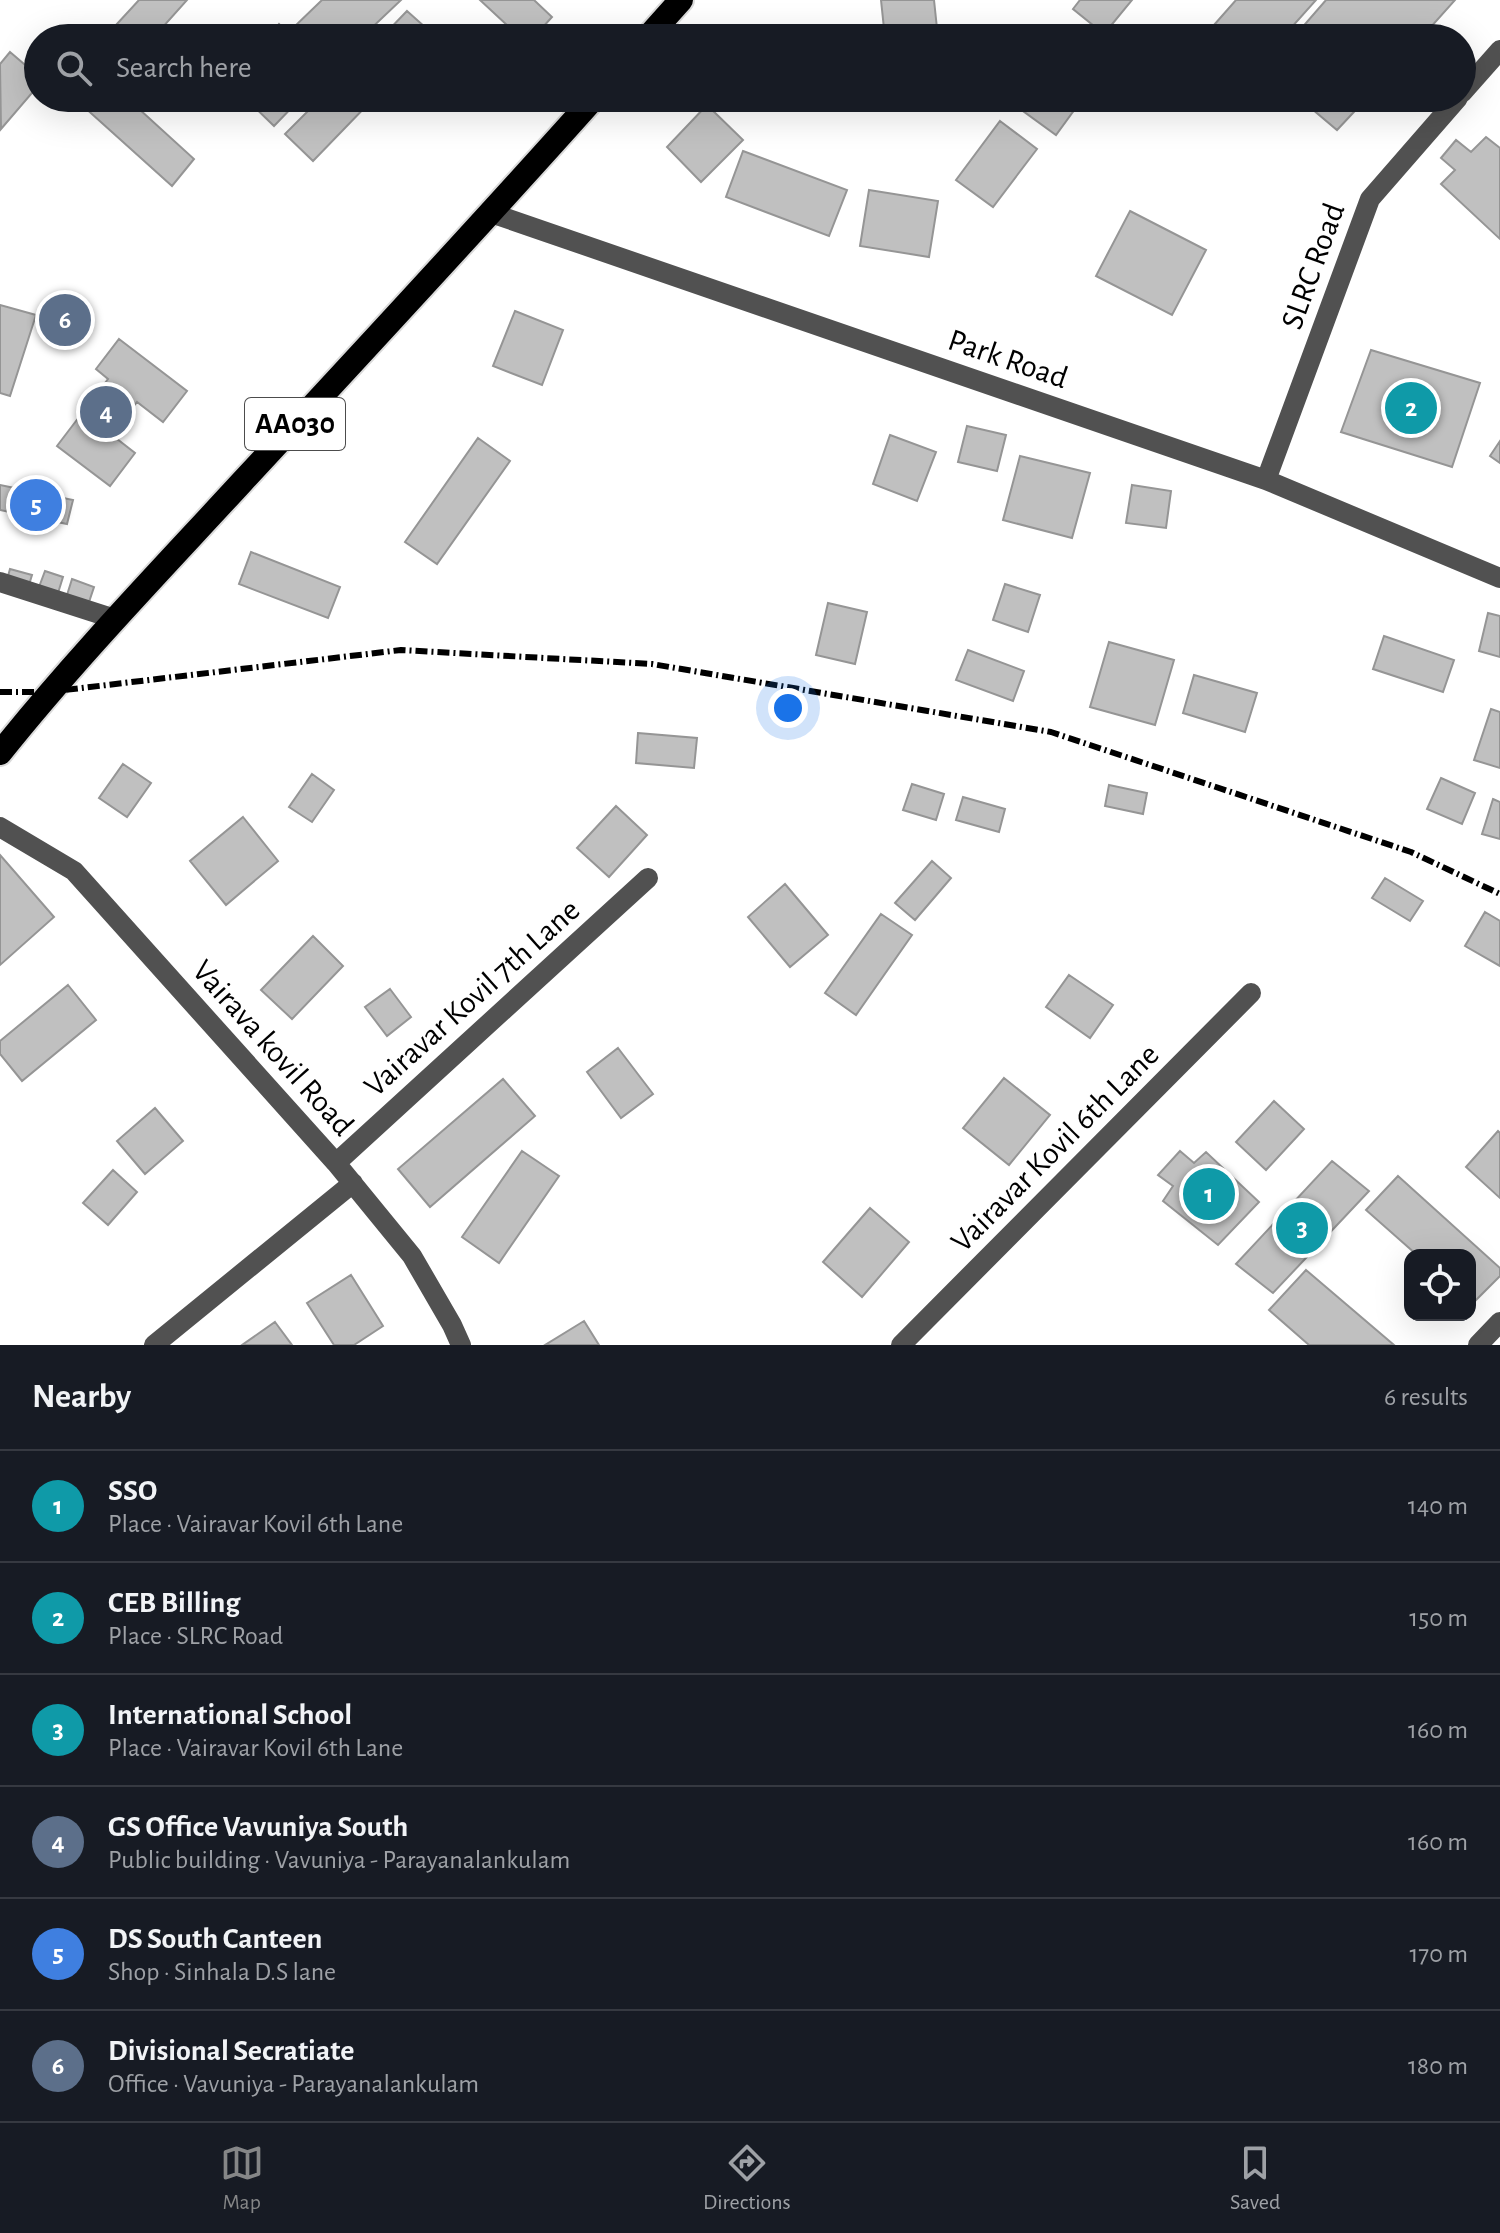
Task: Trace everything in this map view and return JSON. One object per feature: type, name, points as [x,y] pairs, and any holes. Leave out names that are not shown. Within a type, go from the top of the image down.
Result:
[{"type":"highway","points":[[660,24],[681,0]]},
{"type":"highway","name":"AA030","points":[[0,753],[48,692],[581,112]]},
{"type":"street","points":[[1476,77],[1500,50]]},
{"type":"street","name":"SLRC Road","points":[[1266,480],[1370,199],[1446,112]]},
{"type":"street","name":"Park Road","points":[[491,213],[1266,480],[1500,578]]},
{"type":"street","points":[[0,582],[115,619]]},
{"type":"street","name":"Vairava kovil Road","points":[[0,827],[74,871],[336,1163],[412,1256],[461,1345]]},
{"type":"street","name":"Vairavar Kovil 7th Lane","points":[[336,1163],[648,878]]},
{"type":"street","name":"Vairavar Kovil 6th Lane","points":[[901,1345],[1251,993]]},
{"type":"street","points":[[154,1345],[353,1183]]},
{"type":"street","points":[[1478,1345],[1500,1322]]},
{"type":"building","points":[[139,0],[187,0],[166,24],[117,24]]},
{"type":"building","points":[[322,0],[401,0],[376,24],[297,24]]},
{"type":"building","points":[[480,0],[534,0],[552,17],[546,24],[506,24]]},
{"type":"building","points":[[881,0],[934,0],[937,24],[884,24]]},
{"type":"building","points":[[1080,0],[1132,0],[1112,24],[1092,24],[1073,9]]},
{"type":"building","points":[[1236,0],[1316,0],[1295,24],[1215,24]]},
{"type":"building","points":[[1326,0],[1455,0],[1434,24],[1305,24]]},
{"type":"building","points":[[407,11],[422,24],[394,24]]},
{"type":"building","points":[[10,52],[24,64],[24,102],[1,129],[0,64]]},
{"type":"building","points":[[90,112],[142,112],[194,159],[172,186]]},
{"type":"building","points":[[260,112],[288,112],[274,126]]},
{"type":"building","points":[[307,112],[360,112],[313,161],[285,134]]},
{"type":"building","points":[[700,112],[714,112],[743,140],[701,182],[667,147]]},
{"type":"building","points":[[1024,112],[1073,112],[1056,135]]},
{"type":"building","points":[[1316,112],[1354,112],[1337,130]]},
{"type":"building","points":[[1000,121],[1037,149],[993,207],[956,180]]},
{"type":"building","points":[[1486,137],[1500,148],[1500,239],[1441,184],[1455,170],[1441,158],[1456,140],[1471,152]]},
{"type":"building","points":[[743,151],[847,190],[829,236],[726,197]]},
{"type":"building","points":[[869,190],[938,201],[929,257],[860,246]]},
{"type":"building","points":[[1130,211],[1206,250],[1172,315],[1096,276]]},
{"type":"building","points":[[0,305],[36,315],[10,396],[0,393]]},
{"type":"building","points":[[515,311],[563,330],[542,385],[493,366]]},
{"type":"building","points":[[119,339],[187,391],[163,422],[137,402],[112,435],[135,453],[110,486],[57,446],[108,379],[96,369]]},
{"type":"building","points":[[1371,350],[1480,383],[1452,467],[1341,432]]},
{"type":"building","points":[[967,426],[1006,435],[997,471],[958,462]]},
{"type":"building","points":[[890,435],[936,452],[917,501],[873,484]]},
{"type":"building","points":[[478,438],[510,461],[437,564],[405,542]]},
{"type":"building","points":[[1500,441],[1500,463],[1490,456]]},
{"type":"building","points":[[1020,456],[1090,473],[1072,538],[1003,520]]},
{"type":"building","points":[[0,485],[73,500],[67,524],[0,510]]},
{"type":"building","points":[[1132,485],[1171,491],[1166,528],[1126,523]]},
{"type":"building","points":[[251,552],[340,587],[328,618],[239,584]]},
{"type":"building","points":[[10,569],[32,575],[28,588],[6,583]]},
{"type":"building","points":[[45,571],[63,577],[58,593],[39,587]]},
{"type":"building","points":[[72,579],[94,587],[89,602],[67,595]]},
{"type":"building","points":[[1005,584],[1040,595],[1028,632],[993,620]]},
{"type":"building","points":[[828,603],[867,612],[855,664],[816,655]]},
{"type":"building","points":[[1488,613],[1500,616],[1500,657],[1479,651]]},
{"type":"building","points":[[1384,636],[1454,660],[1443,692],[1373,669]]},
{"type":"building","points":[[1109,642],[1174,660],[1155,725],[1090,707]]},
{"type":"building","points":[[968,650],[1024,671],[1013,701],[956,680]]},
{"type":"building","points":[[1194,675],[1257,693],[1245,732],[1183,713]]},
{"type":"building","points":[[1491,709],[1500,712],[1500,768],[1474,760]]},
{"type":"building","points":[[638,733],[697,738],[694,768],[636,763]]},
{"type":"building","points":[[123,764],[151,783],[127,817],[99,798]]},
{"type":"building","points":[[312,774],[334,790],[312,822],[289,807]]},
{"type":"building","points":[[1441,778],[1475,793],[1462,824],[1427,809]]},
{"type":"building","points":[[912,784],[944,794],[936,820],[903,810]]},
{"type":"building","points":[[1109,785],[1147,793],[1143,814],[1105,806]]},
{"type":"building","points":[[963,797],[1005,809],[999,832],[956,820]]},
{"type":"building","points":[[1493,799],[1500,802],[1500,839],[1482,834]]},
{"type":"building","points":[[616,806],[647,835],[609,877],[577,848]]},
{"type":"building","points":[[243,817],[278,861],[226,905],[190,861]]},
{"type":"building","points":[[0,855],[54,917],[0,965]]},
{"type":"building","points":[[932,861],[951,878],[915,920],[895,903]]},
{"type":"building","points":[[1385,878],[1423,901],[1410,921],[1372,898]]},
{"type":"building","points":[[785,884],[828,935],[790,967],[748,917]]},
{"type":"building","points":[[1485,912],[1500,921],[1500,966],[1465,946]]},
{"type":"building","points":[[881,914],[912,935],[856,1015],[825,993]]},
{"type":"building","points":[[313,936],[343,966],[292,1019],[261,990]]},
{"type":"building","points":[[1069,975],[1113,1005],[1090,1038],[1046,1007]]},
{"type":"building","points":[[68,985],[96,1020],[22,1081],[0,1054],[0,1041]]},
{"type":"building","points":[[390,989],[411,1017],[387,1036],[365,1007]]},
{"type":"building","points":[[618,1048],[653,1094],[621,1118],[587,1072]]},
{"type":"building","points":[[1004,1078],[1050,1115],[1009,1165],[963,1128]]},
{"type":"building","points":[[503,1079],[535,1116],[430,1207],[398,1169]]},
{"type":"building","points":[[1274,1101],[1304,1129],[1266,1170],[1236,1142]]},
{"type":"building","points":[[155,1108],[183,1141],[145,1174],[117,1141]]},
{"type":"building","points":[[1498,1131],[1500,1133],[1500,1198],[1466,1167]]},
{"type":"building","points":[[522,1151],[559,1176],[499,1263],[462,1237]]},
{"type":"building","points":[[1180,1151],[1194,1163],[1206,1152],[1259,1202],[1218,1245],[1163,1201],[1173,1186],[1158,1175]]},
{"type":"building","points":[[1332,1161],[1369,1191],[1273,1293],[1236,1264]]},
{"type":"building","points":[[113,1170],[137,1192],[108,1225],[83,1203]]},
{"type":"building","points":[[1398,1176],[1500,1268],[1500,1276],[1476,1300],[1476,1249],[1410,1249],[1366,1210]]},
{"type":"building","points":[[870,1208],[909,1242],[862,1297],[823,1262]]},
{"type":"building","points":[[1306,1270],[1394,1345],[1309,1345],[1269,1310]]},
{"type":"building","points":[[351,1275],[383,1326],[354,1345],[334,1345],[307,1303]]},
{"type":"building","points":[[584,1321],[599,1345],[545,1345]]},
{"type":"building","points":[[275,1322],[292,1345],[242,1345]]},
{"type":"railway","points":[[0,692],[48,692],[401,650],[652,664],[1051,732],[1411,852],[1500,894]]},
{"type":"place","name":"Divisional Secratiate","points":[[65,320]]},
{"type":"place","name":"CEB Billing","points":[[1411,408]]},
{"type":"place","name":"GS Office Vavuniya South","points":[[106,412]]},
{"type":"place","name":"DS South Canteen","points":[[36,505]]},
{"type":"place","name":"SSO","points":[[1209,1194]]},
{"type":"place","name":"International School","points":[[1302,1228]]}]
